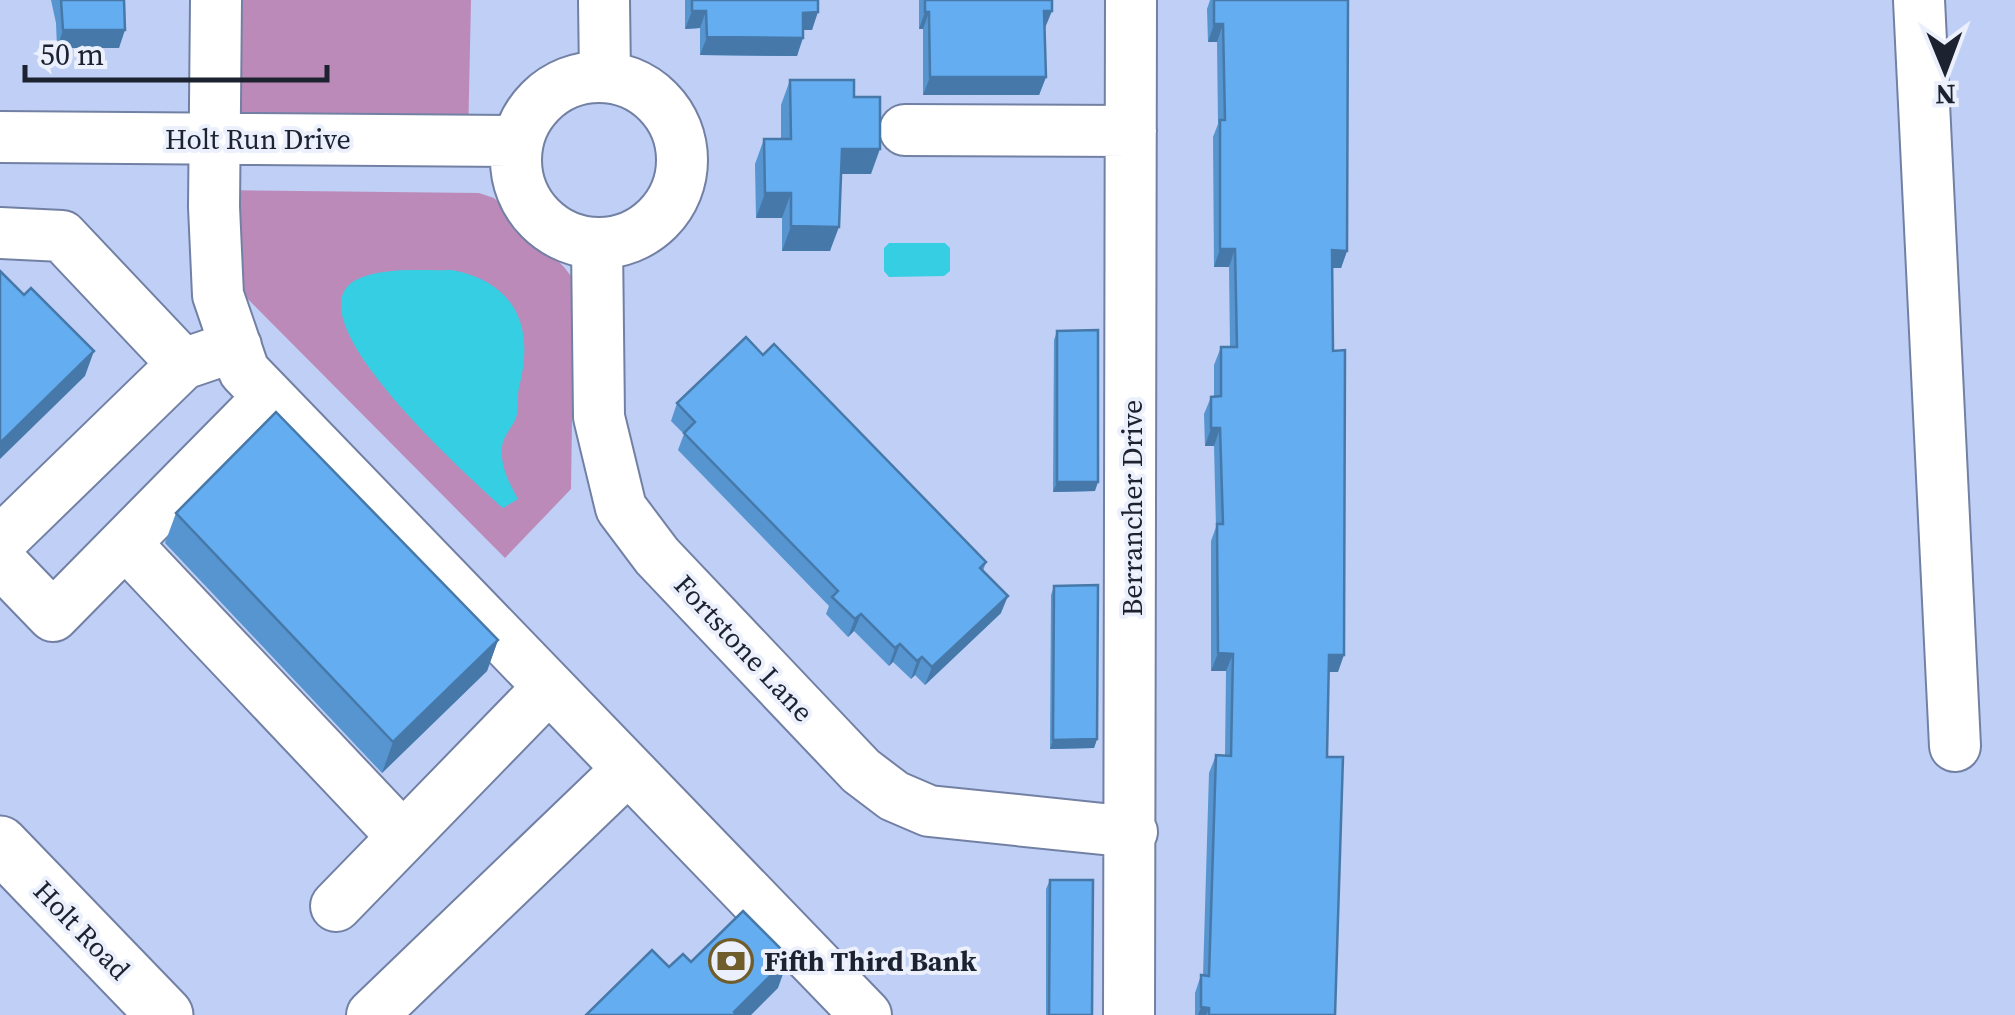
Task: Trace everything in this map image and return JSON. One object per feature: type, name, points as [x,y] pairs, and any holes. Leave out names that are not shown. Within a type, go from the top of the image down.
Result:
[{"type":"main road","name":"Holt Road","points":[[0,844],[165,1015]]},
{"type":"street","points":[[216,0],[214,207],[218,295],[244,371],[866,1015]]},
{"type":"street","points":[[604,0],[605,76]]},
{"type":"street","name":"Berrancher Drive","points":[[1129,1015],[1131,0]]},
{"type":"street","points":[[1919,0],[1955,746]]},
{"type":"street","points":[[605,76],[636,84],[662,103],[679,131],[684,164],[676,195],[657,221],[630,238],[597,244],[561,235],[532,211],[516,178],[516,141],[528,114],[548,92],[575,79],[605,76]]},
{"type":"street","points":[[905,130],[1131,131]]},
{"type":"street","name":"Holt Run Drive","points":[[0,137],[516,141]]},
{"type":"street","points":[[0,233],[62,236],[184,364]]},
{"type":"street","name":"Fortstone Lane","points":[[597,244],[599,417],[621,508],[657,556],[862,772],[894,796],[929,811],[961,816],[1132,832]]},
{"type":"street","points":[[0,542],[184,364],[236,346]]},
{"type":"street","points":[[0,561],[53,616],[269,397]]},
{"type":"street","points":[[125,543],[403,838]]},
{"type":"street","points":[[336,906],[549,687]]},
{"type":"street","points":[[372,1015],[628,769]]},
{"type":"shaded area","points":[[216,0],[471,0],[468,140],[215,139]]},
{"type":"shaded area","points":[[214,190],[479,193],[494,198],[564,267],[574,280],[571,489],[505,558],[228,279]]},
{"type":"shaded area","points":[[889,243],[945,243],[950,248],[950,271],[944,276],[889,277],[884,271],[884,248]]},
{"type":"shaded area","points":[[452,270],[492,285],[516,311],[522,327],[523,366],[517,414],[502,447],[506,474],[518,499],[503,508],[394,399],[366,363],[347,329],[341,301],[354,281],[364,276],[389,271]]},
{"type":"building","points":[[61,0],[124,0],[125,30],[63,30]]},
{"type":"building","points":[[692,0],[818,0],[818,12],[803,13],[803,38],[707,37],[706,11],[692,11]]},
{"type":"building","points":[[925,0],[1052,0],[1052,11],[1044,11],[1046,77],[930,77],[929,12],[925,12]]},
{"type":"building","points":[[1214,0],[1348,0],[1347,251],[1332,250],[1333,351],[1345,350],[1344,655],[1329,655],[1327,757],[1343,757],[1335,1015],[1209,1015],[1209,1008],[1201,1007],[1201,975],[1209,976],[1216,755],[1231,756],[1233,654],[1218,653],[1217,524],[1223,524],[1220,428],[1211,428],[1211,397],[1221,396],[1221,347],[1237,347],[1235,249],[1220,249],[1220,120],[1225,120],[1223,24],[1214,24]]},
{"type":"building","points":[[790,80],[854,80],[854,97],[880,97],[880,149],[842,149],[839,227],[791,226],[791,193],[765,193],[764,139],[791,139]]},
{"type":"building","points":[[0,271],[24,295],[31,288],[94,351],[0,443]]},
{"type":"building","points":[[1098,330],[1098,482],[1057,482],[1057,331]]},
{"type":"building","points":[[746,337],[763,355],[774,344],[986,562],[980,568],[1008,596],[932,667],[922,657],[917,661],[900,644],[895,648],[861,614],[855,619],[832,597],[838,591],[684,433],[695,422],[677,403]]},
{"type":"building","points":[[276,412],[498,640],[393,742],[176,513]]},
{"type":"building","points":[[1098,585],[1097,739],[1053,740],[1054,586]]},
{"type":"building","points":[[1050,880],[1093,880],[1092,1015],[1049,1015]]},
{"type":"building","points":[[743,911],[789,957],[734,1012],[736,1015],[586,1015],[652,950],[669,967],[683,954],[691,962]]},
{"type":"place","name":"Fifth Third Bank","points":[[731,961]]}]
